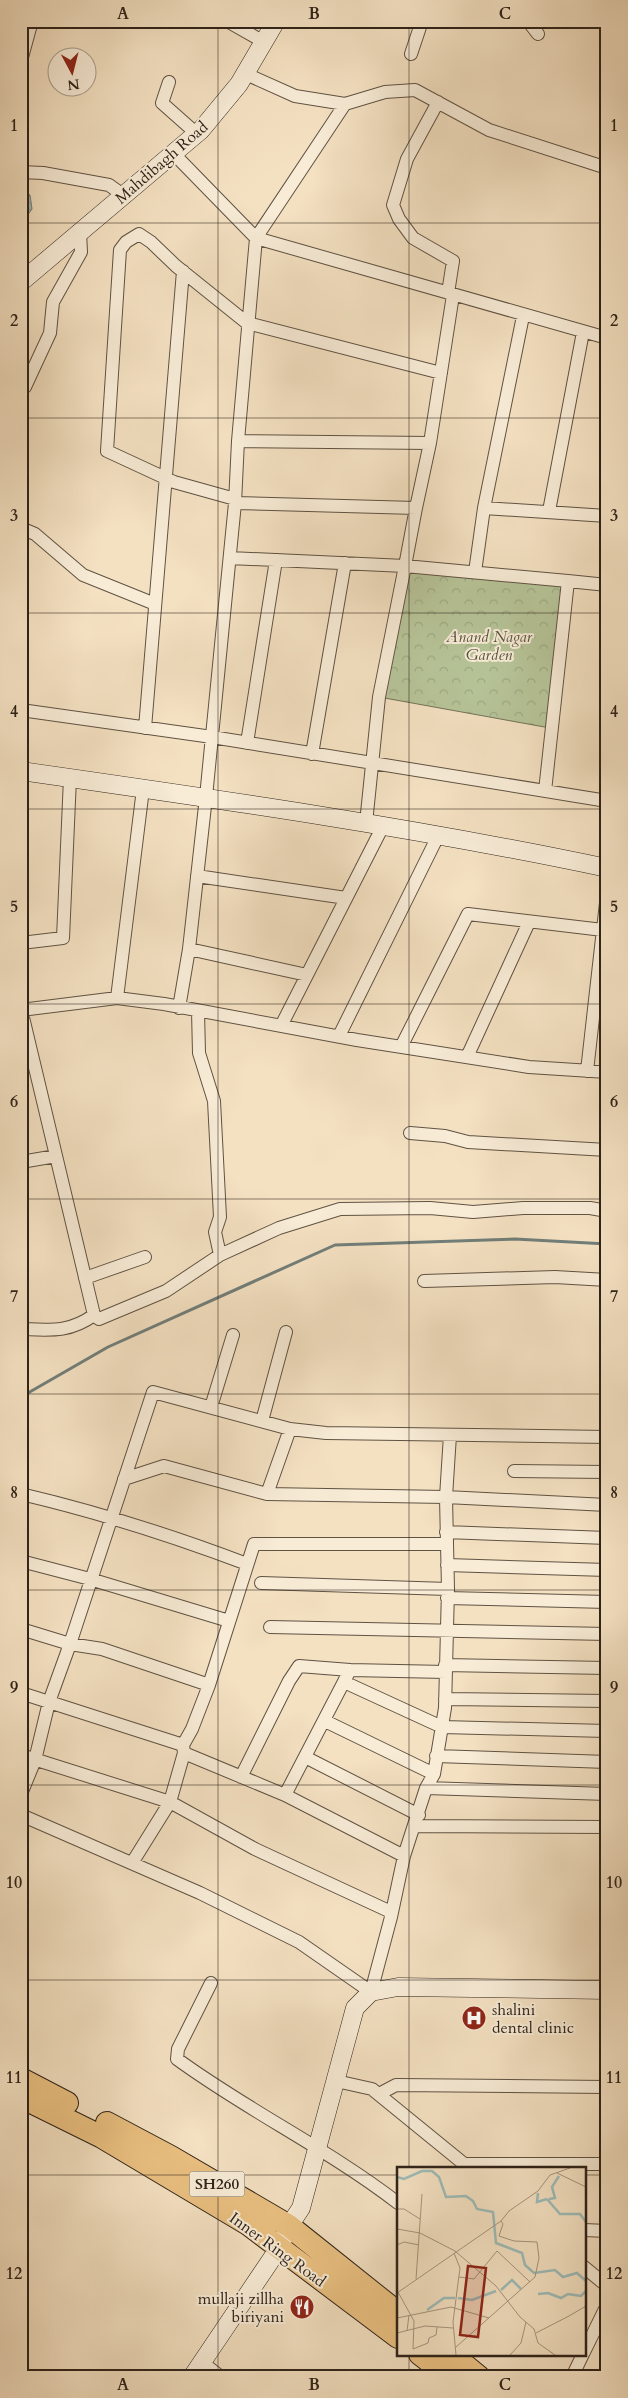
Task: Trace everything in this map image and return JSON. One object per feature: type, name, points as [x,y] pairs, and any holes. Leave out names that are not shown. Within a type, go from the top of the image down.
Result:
[{"type":"highway","name":"Inner Ring Road","points":[[21,2080],[171,2156],[289,2226],[397,2311]]},
{"type":"highway","name":"Inner Ring Road","points":[[21,2098],[102,2137],[248,2224],[397,2336]]},
{"type":"highway","points":[[423,2356],[450,2377]]},
{"type":"highway","points":[[453,2356],[479,2377]]},
{"type":"street","points":[[21,60],[32,21]]},
{"type":"street","points":[[226,21],[264,42]]},
{"type":"street","name":"Mahdibagh Road","points":[[21,282],[197,134],[240,84],[276,21]]},
{"type":"street","points":[[411,54],[422,21]]},
{"type":"street","points":[[528,21],[538,34]]},
{"type":"street","points":[[246,74],[295,96],[345,104],[385,92],[415,90],[489,130],[607,168]]},
{"type":"street","points":[[169,82],[162,103],[197,134]]},
{"type":"street","points":[[281,1026],[346,898],[374,825],[374,764],[378,697],[430,443],[441,373],[453,261],[413,238],[399,218],[393,205],[407,159],[438,102]]},
{"type":"street","points":[[179,1008],[189,949],[230,558],[247,323],[256,238],[345,104]]},
{"type":"street","points":[[173,153],[256,238],[522,316],[607,338]]},
{"type":"street","points":[[21,172],[43,173],[109,185],[123,195]]},
{"type":"street","points":[[24,387],[50,333],[53,302],[81,252],[80,232]]},
{"type":"street","points":[[416,508],[235,501],[166,478],[107,451],[120,250],[126,242],[139,234],[247,323],[441,373]]},
{"type":"street","points":[[145,728],[183,271]]},
{"type":"street","points":[[475,572],[484,508],[522,316]]},
{"type":"street","points":[[549,511],[583,332]]},
{"type":"street","points":[[238,441],[430,443]]},
{"type":"street","points":[[484,508],[607,516]]},
{"type":"street","points":[[21,528],[35,534],[83,575],[155,604]]},
{"type":"street","points":[[230,558],[405,566],[607,585]]},
{"type":"street","points":[[247,743],[276,560]]},
{"type":"street","points":[[312,754],[345,564]]},
{"type":"street","points":[[545,791],[568,581]]},
{"type":"street","points":[[21,710],[212,737],[607,801]]},
{"type":"street","points":[[21,771],[206,797],[438,836],[607,868]]},
{"type":"street","points":[[21,943],[63,938],[70,778]]},
{"type":"street","points":[[117,998],[143,789]]},
{"type":"street","points":[[338,1036],[438,836]]},
{"type":"street","points":[[197,876],[346,898]]},
{"type":"street","points":[[587,1071],[607,894]]},
{"type":"street","points":[[401,1047],[468,914],[603,930]]},
{"type":"street","points":[[467,1057],[529,922]]},
{"type":"street","points":[[189,949],[307,975]]},
{"type":"street","points":[[607,1072],[529,1067],[117,998],[21,1009],[94,1315],[99,1319],[166,1291],[220,1255],[279,1228],[340,1209],[430,1208],[472,1212],[523,1208],[590,1208],[607,1211]]},
{"type":"street","points":[[198,1011],[199,1053],[214,1101],[220,1217],[215,1232],[220,1255]]},
{"type":"street","points":[[410,1133],[445,1136],[468,1142],[607,1150]]},
{"type":"street","points":[[21,1162],[56,1156]]},
{"type":"street","points":[[85,1278],[145,1257]]},
{"type":"street","points":[[424,1281],[555,1277],[607,1280]]},
{"type":"street","points":[[21,1329],[52,1332],[82,1324],[94,1315]]},
{"type":"street","points":[[262,1421],[286,1332]]},
{"type":"street","points":[[211,1407],[234,1334]]},
{"type":"street","points":[[21,1794],[35,1760],[49,1702],[153,1392],[290,1429],[326,1433],[607,1437]]},
{"type":"street","points":[[268,1494],[290,1429]]},
{"type":"street","points":[[221,2377],[198,2370],[280,2248],[289,2226],[301,2208],[355,2008],[371,1992],[404,1856],[426,1788],[434,1774],[445,1699],[448,1593],[446,1497],[450,1435]]},
{"type":"street","points":[[124,1479],[164,1466],[268,1494],[446,1497],[607,1505]]},
{"type":"street","points":[[514,1471],[607,1472]]},
{"type":"street","points":[[21,1494],[181,1539],[247,1564]]},
{"type":"street","points":[[132,1863],[170,1802],[183,1749],[209,1685],[254,1544],[446,1538],[607,1538]]},
{"type":"street","points":[[21,1561],[90,1579],[229,1621]]},
{"type":"street","points":[[447,1565],[607,1570]]},
{"type":"street","points":[[261,1582],[607,1602]]},
{"type":"street","points":[[270,1627],[607,1634]]},
{"type":"street","points":[[21,1629],[70,1644],[102,1649],[209,1685]]},
{"type":"street","points":[[241,1777],[289,1681],[299,1666],[350,1670],[607,1668]]},
{"type":"street","points":[[285,1796],[350,1670]]},
{"type":"street","points":[[344,1682],[442,1727],[607,1731]]},
{"type":"street","points":[[21,1693],[183,1749],[285,1796],[404,1856]]},
{"type":"street","points":[[445,1699],[607,1701]]},
{"type":"street","points":[[325,1721],[434,1774]]},
{"type":"street","points":[[21,1755],[170,1802],[255,1849],[391,1912]]},
{"type":"street","points":[[436,1756],[607,1762]]},
{"type":"street","points":[[305,1757],[417,1820],[607,1827]]},
{"type":"street","points":[[426,1788],[607,1794]]},
{"type":"street","points":[[21,1815],[200,1893],[299,1942],[371,1992],[398,1986],[607,1990]]},
{"type":"street","points":[[211,1983],[178,2049],[176,2060],[317,2147],[368,2180],[397,2202]]},
{"type":"street","points":[[336,2081],[372,2089],[467,2166],[607,2164]]},
{"type":"street","points":[[379,2094],[396,2085],[607,2087]]},
{"type":"street","points":[[586,2230],[607,2231]]},
{"type":"street","points":[[586,2269],[607,2286]]},
{"type":"street","points":[[586,2346],[607,2306]]},
{"type":"street","points":[[572,2377],[581,2356]]},
{"type":"green space","name":"Anand Nagar Garden","points":[[405,566],[568,581],[550,728],[379,697]]},
{"type":"water","points":[[21,188],[30,195],[32,209],[21,224]]},
{"type":"waterway","points":[[21,1397],[108,1347],[335,1245],[515,1239],[607,1244]]},
{"type":"place","name":"shalini dental clinic","points":[[474,2018]]},
{"type":"place","name":"mullaji zillha biriyani","points":[[302,2307]]}]
